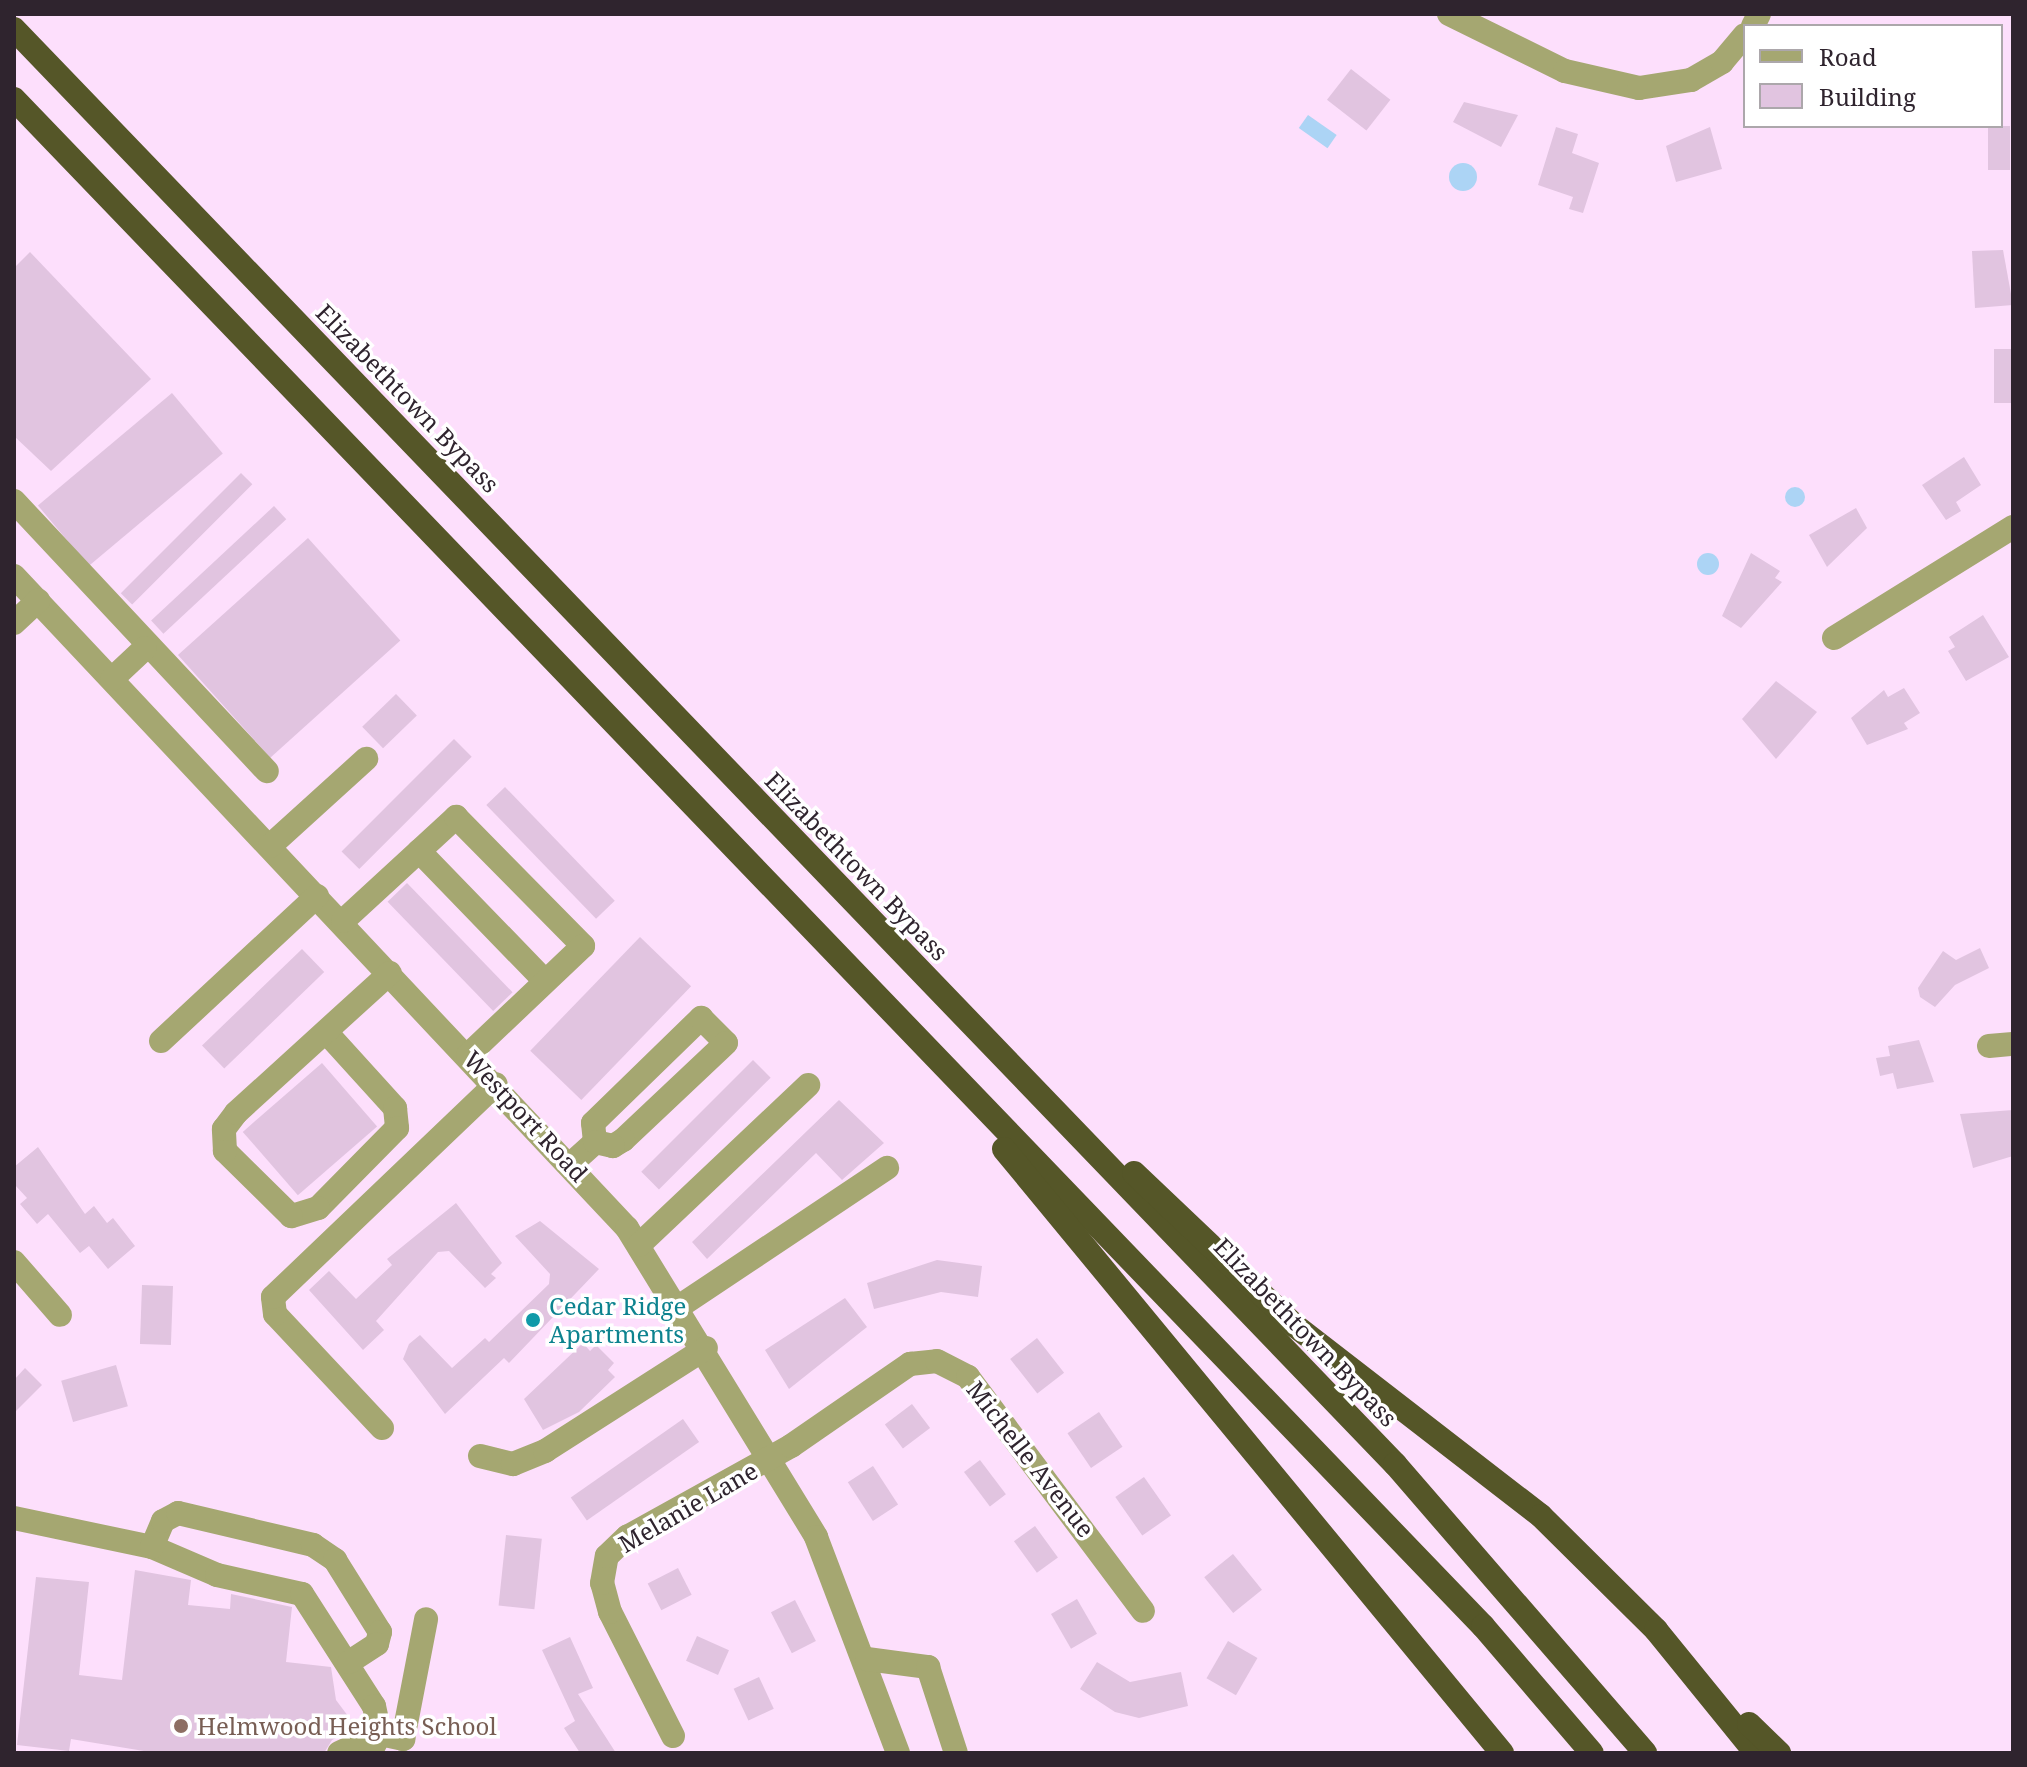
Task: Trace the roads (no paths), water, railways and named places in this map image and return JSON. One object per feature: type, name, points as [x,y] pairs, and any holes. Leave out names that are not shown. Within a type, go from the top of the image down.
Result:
[{"type":"highway","name":"Elizabethtown Bypass","points":[[14,29],[1395,1464],[1645,1753]]},
{"type":"highway","points":[[14,99],[1483,1626],[1592,1753]]},
{"type":"highway","points":[[893,944],[1294,1325],[1541,1516],[1779,1753]]},
{"type":"highway","points":[[921,1043],[1464,1713],[1502,1753]]},
{"type":"highway","points":[[1656,1630],[1756,1753]]},
{"type":"highway","points":[[1464,1713],[1489,1753]]},
{"type":"street","points":[[1449,14],[1565,71],[1639,88],[1691,80],[1722,62],[1743,37]]},
{"type":"street","points":[[14,501],[145,648],[267,771]]},
{"type":"street","points":[[1834,638],[2013,527]]},
{"type":"street","name":"Westport Road","points":[[14,576],[572,1163],[639,1245],[773,1457],[867,1659],[898,1753]]},
{"type":"street","points":[[14,623],[38,601]]},
{"type":"street","points":[[112,679],[145,648]]},
{"type":"street","points":[[270,846],[366,759]]},
{"type":"street","points":[[343,921],[456,817],[583,946],[468,1055]]},
{"type":"street","points":[[419,851],[545,981]]},
{"type":"street","points":[[161,1041],[317,896]]},
{"type":"street","points":[[326,1032],[395,1108],[397,1128],[318,1208],[291,1216],[225,1151],[224,1129],[326,1032],[390,973]]},
{"type":"street","points":[[701,1018],[726,1043],[623,1140],[613,1146],[595,1142],[593,1123],[701,1018]]},
{"type":"street","points":[[382,1428],[275,1314],[273,1297],[496,1084]]},
{"type":"street","points":[[639,1245],[808,1085]]},
{"type":"street","points":[[572,1163],[595,1142]]},
{"type":"street","points":[[680,1306],[887,1168]]},
{"type":"street","points":[[14,1262],[60,1315]]},
{"type":"street","points":[[480,1456],[513,1464],[545,1451],[706,1348]]},
{"type":"street","name":"Michelle Avenue","points":[[773,1457],[910,1364],[952,1365],[1054,1484],[1143,1611]]},
{"type":"street","name":"Melanie Lane","points":[[673,1736],[610,1612],[603,1569],[627,1537],[773,1457]]},
{"type":"street","points":[[152,1547],[163,1521],[178,1513],[313,1545],[335,1560],[380,1632],[377,1644],[349,1662]]},
{"type":"street","points":[[14,1518],[152,1547],[235,1580],[290,1586],[349,1662],[375,1743]]},
{"type":"street","points":[[339,1753],[403,1739],[426,1619]]},
{"type":"street","points":[[867,1659],[928,1667],[956,1753]]},
{"type":"water","points":[[1308,115],[1337,135],[1327,148],[1299,128]]},
{"type":"water","points":[[1463,163],[1473,167],[1477,177],[1473,187],[1463,191],[1453,187],[1449,177],[1453,167]]},
{"type":"water","points":[[1791,487],[1799,487],[1805,497],[1799,507],[1791,507],[1785,501],[1785,493]]},
{"type":"water","points":[[1708,553],[1716,556],[1719,564],[1716,572],[1708,575],[1700,572],[1697,564],[1700,556]]},
{"type":"place","name":"Cedar Ridge Apartments","points":[[533,1320]]},
{"type":"place","name":"Helmwood Heights School","points":[[181,1726]]}]
